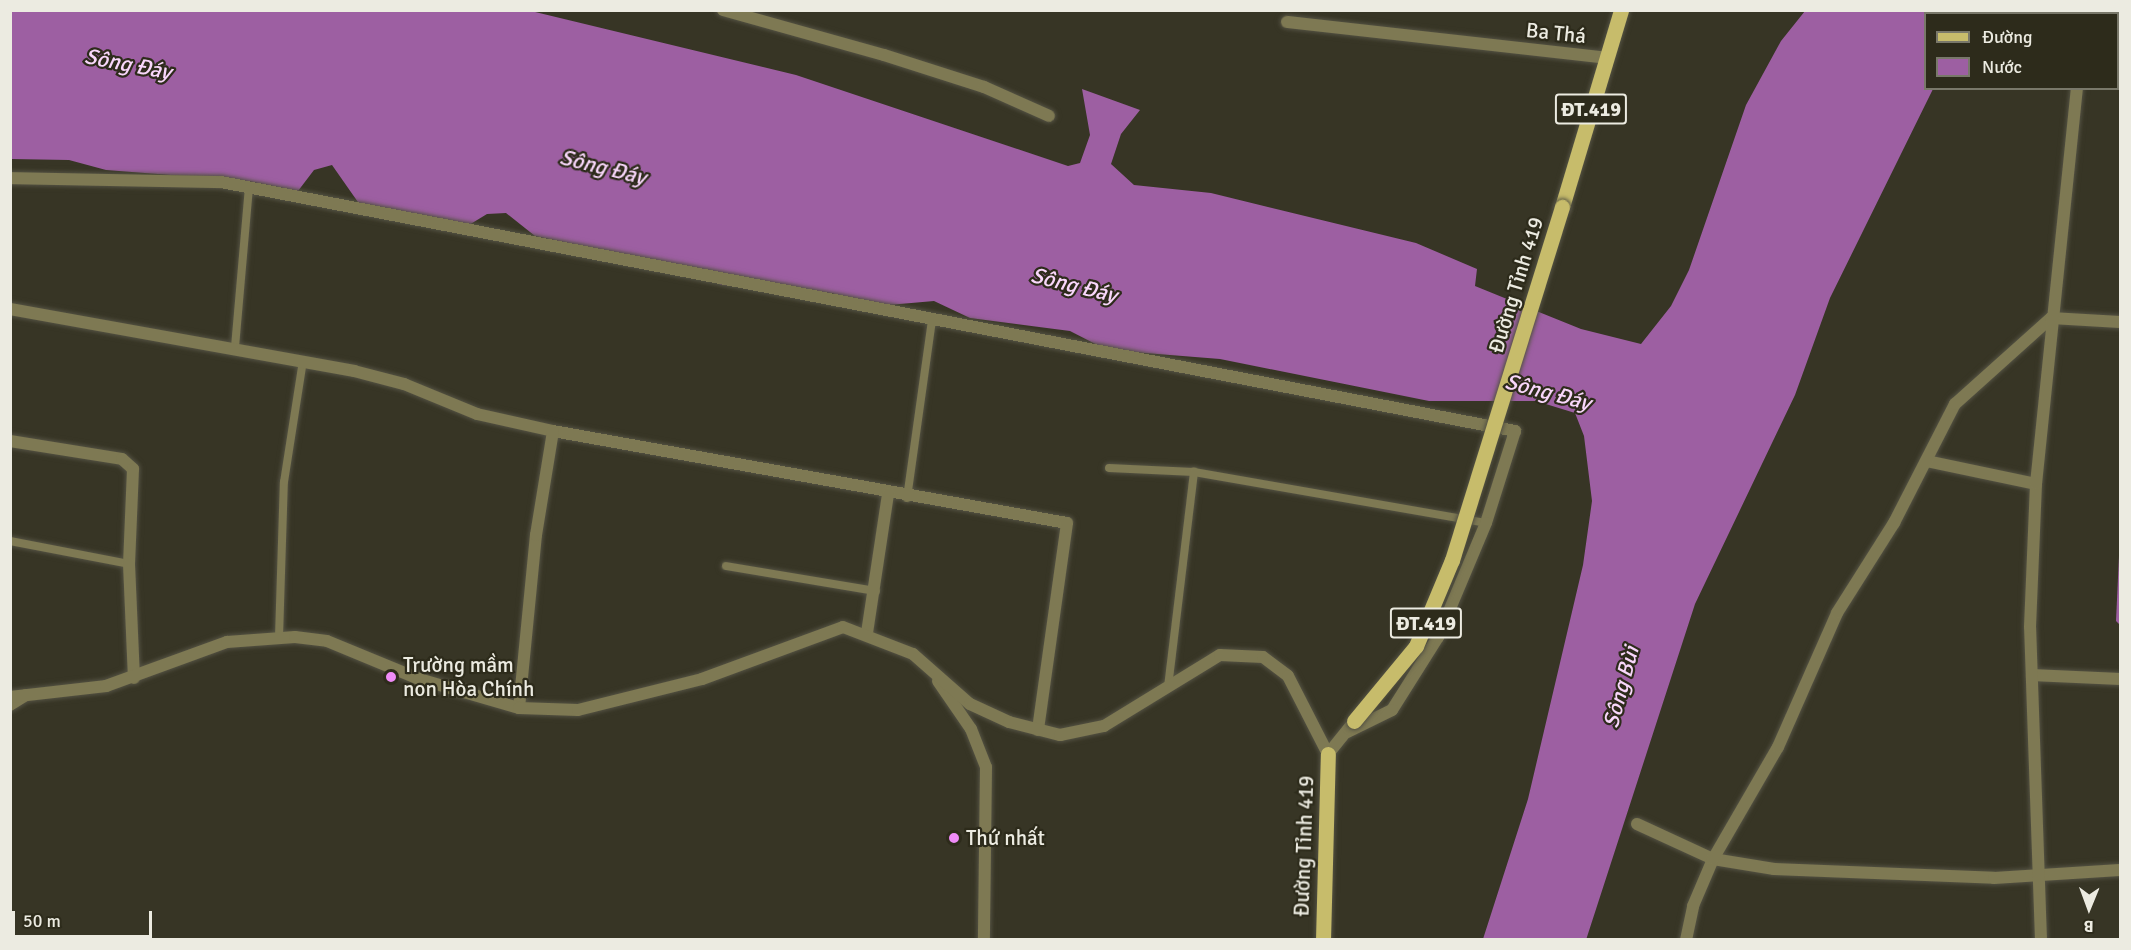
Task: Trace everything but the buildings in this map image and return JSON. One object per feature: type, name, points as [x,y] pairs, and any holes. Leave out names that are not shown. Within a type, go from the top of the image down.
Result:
[{"type":"main road","name":"Đường Tỉnh 419","points":[[1351,727],[1416,646],[1452,560],[1621,10]]},
{"type":"main road","name":"Đường Tỉnh 419","points":[[1323,939],[1328,754]]},
{"type":"street","points":[[723,10],[884,55],[984,87],[1049,116]]},
{"type":"street","name":"Ba Thá","points":[[1287,22],[1606,58]]},
{"type":"street","points":[[2041,939],[2032,675],[2036,484],[2077,90]]},
{"type":"street","points":[[10,178],[221,182],[932,321],[1515,431],[1486,524],[1438,637],[1392,710],[1351,727],[1328,754],[1288,676],[1263,657],[1220,655],[1104,726],[1074,735],[1038,730],[970,704],[938,681]]},
{"type":"street","points":[[10,309],[235,347],[303,361],[404,384],[477,414],[553,431],[907,498],[1067,523],[1038,730]]},
{"type":"street","points":[[1686,939],[1693,906],[1713,859],[1778,747],[1836,613],[1928,461],[1955,404],[2052,318],[2121,322]]},
{"type":"street","points":[[519,708],[536,535],[553,431]]},
{"type":"street","points":[[10,441],[127,461],[134,474],[129,564],[134,678]]},
{"type":"street","points":[[1928,461],[2036,484]]},
{"type":"street","points":[[867,633],[876,591],[888,494]]},
{"type":"street","points":[[10,697],[134,678],[227,642],[279,637],[327,641],[419,679],[519,708],[578,710],[622,703],[746,664],[816,633],[843,627],[867,633],[913,654],[938,681],[971,729],[986,766],[984,939]]},
{"type":"street","points":[[2032,675],[2121,679]]},
{"type":"street","points":[[10,705],[26,695]]},
{"type":"street","points":[[1637,824],[1713,859],[1774,869],[2039,875],[2121,870]]},
{"type":"lane","points":[[235,347],[249,188]]},
{"type":"lane","points":[[907,498],[932,321]]},
{"type":"lane","points":[[279,637],[284,482],[303,361]]},
{"type":"lane","points":[[1109,468],[1194,472],[1486,524]]},
{"type":"lane","points":[[1168,687],[1194,472]]},
{"type":"lane","points":[[10,541],[129,564]]},
{"type":"lane","points":[[726,566],[876,591]]},
{"type":"water","points":[[10,11],[531,11],[796,75],[1068,166],[1080,163],[1090,135],[1082,89],[1140,110],[1121,134],[1111,164],[1134,185],[1211,193],[1416,243],[1477,269],[1475,286],[1581,329],[1641,344],[1671,306],[1689,270],[1746,105],[1781,41],[1805,11],[1967,11],[1924,12],[1924,90],[1933,90],[1830,298],[1795,395],[1695,604],[1586,940],[1483,939],[1528,799],[1583,565],[1592,501],[1584,436],[1575,413],[1536,401],[1429,401],[1220,359],[1107,350],[1070,331],[970,318],[934,301],[866,307],[832,293],[721,285],[686,268],[535,236],[506,213],[487,214],[464,228],[443,231],[360,205],[332,165],[314,170],[298,191],[248,181],[106,170],[69,160],[11,159]]},
{"type":"water","points":[[2120,556],[2120,625],[2116,621]]},
{"type":"place","name":"Trường mầm non Hòa Chính","points":[[391,677]]},
{"type":"place","name":"Thứ nhất","points":[[954,838]]},
{"type":"water label","name":"Sông Đáy","points":[[128,64]]},
{"type":"water label","name":"Sông Đáy","points":[[603,167]]},
{"type":"water label","name":"Sông Đáy","points":[[1074,285]]},
{"type":"water label","name":"Sông Đáy","points":[[1548,392]]},
{"type":"water label","name":"Sông Bùi","points":[[1621,687]]}]
